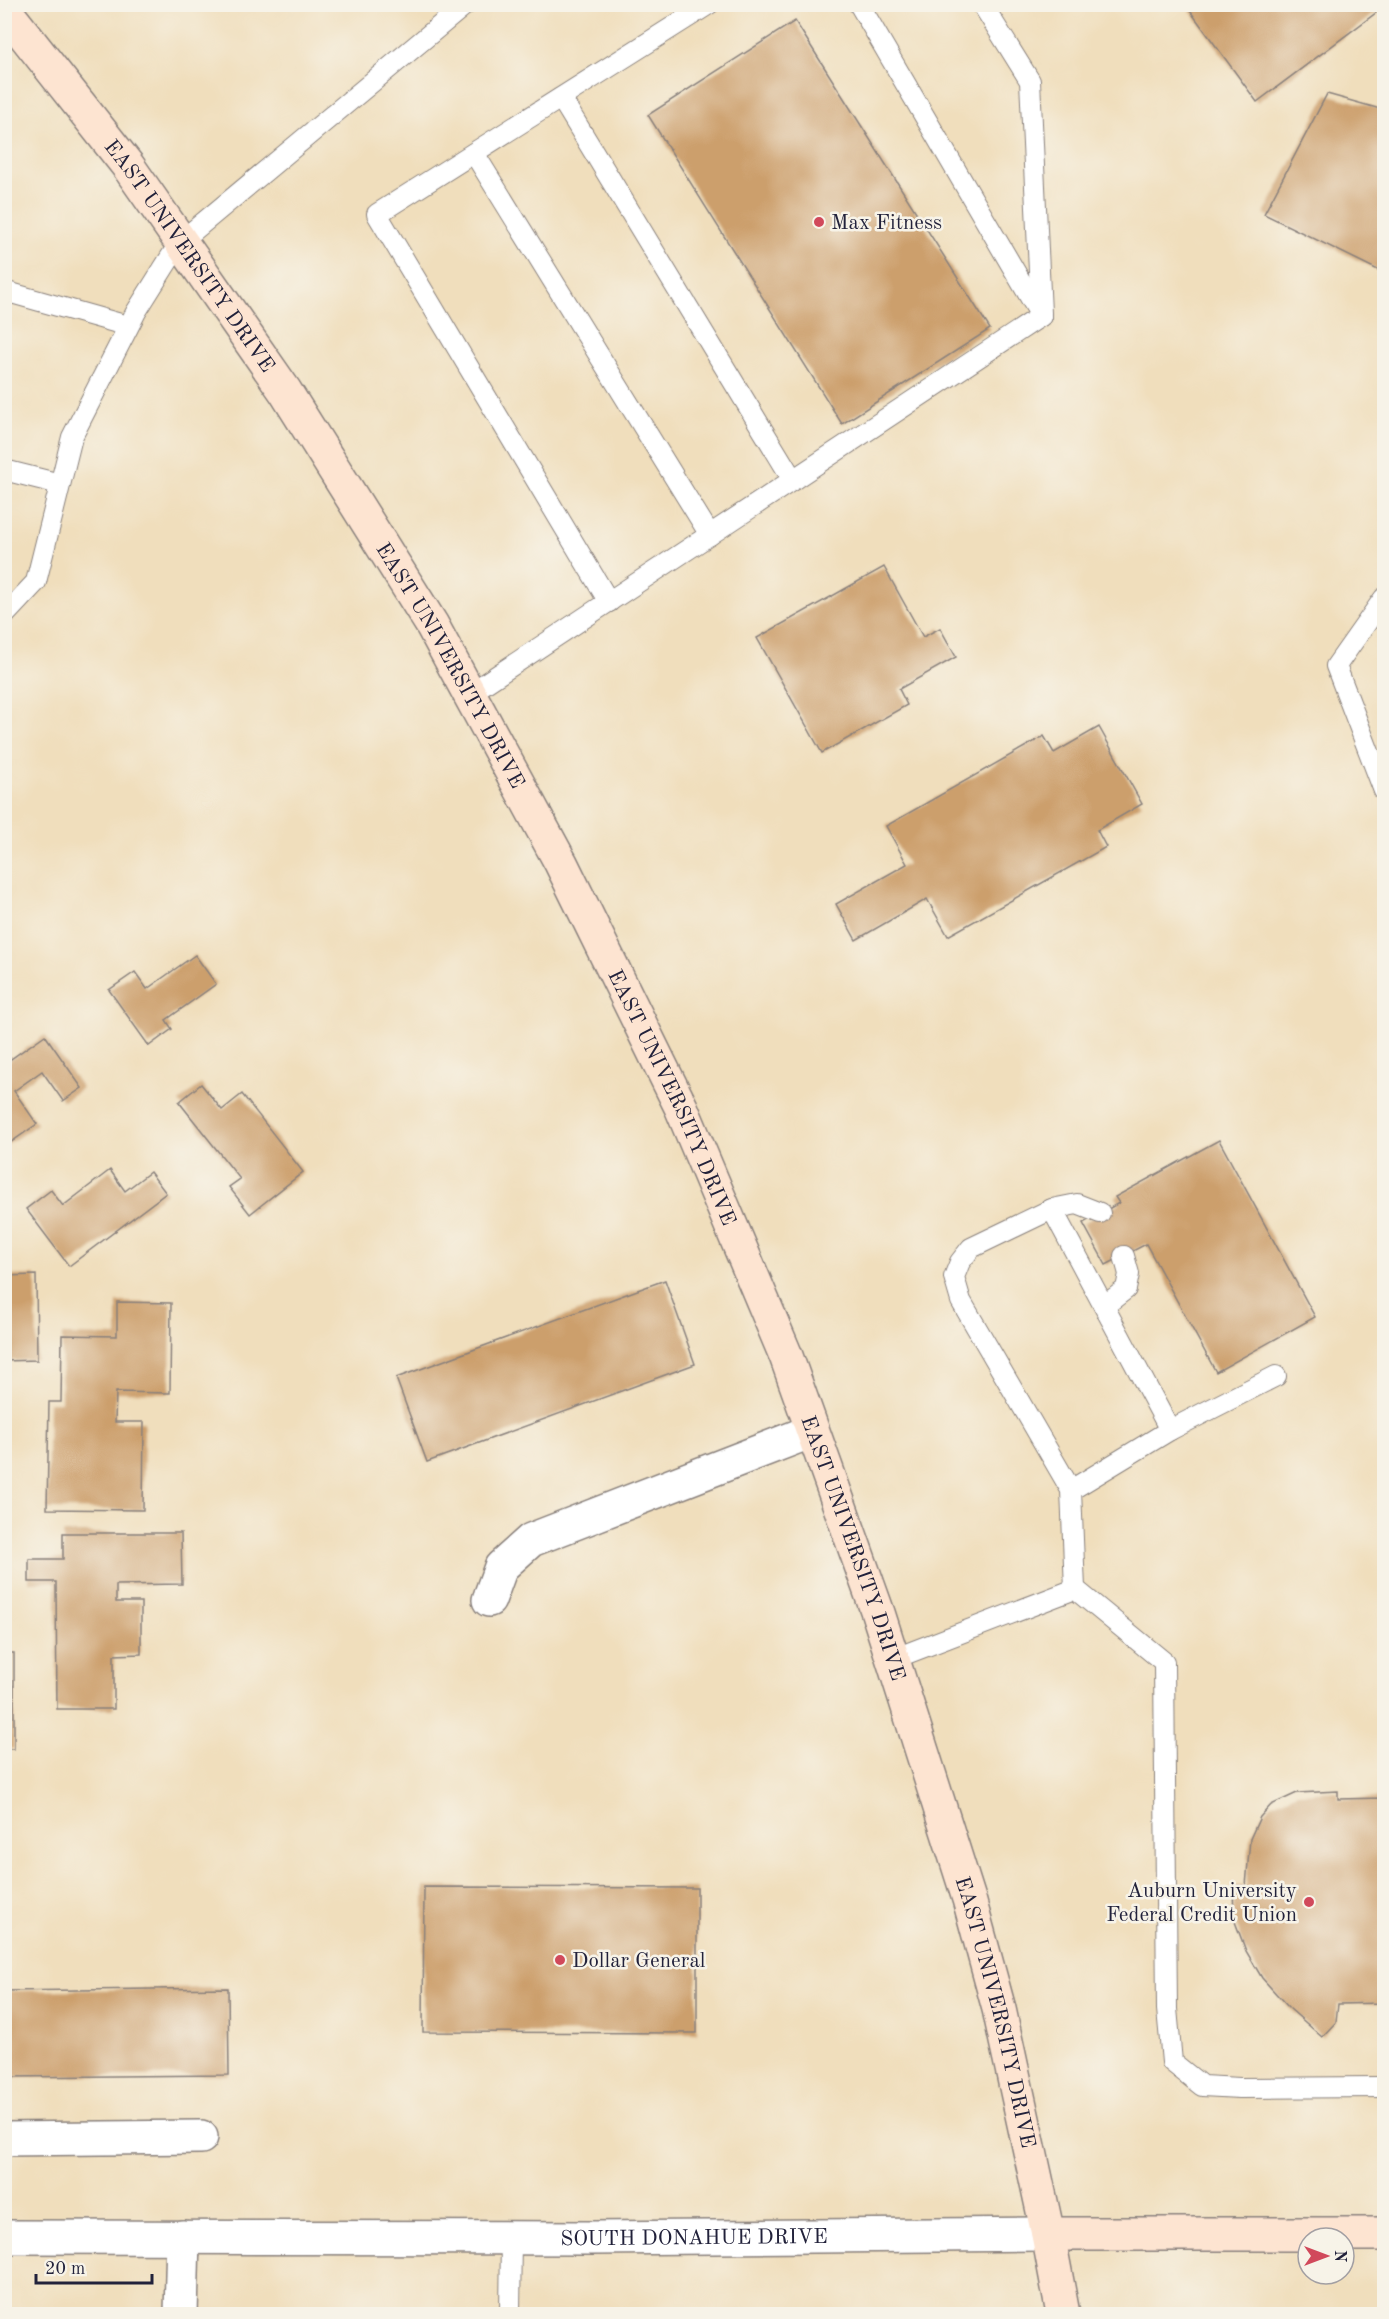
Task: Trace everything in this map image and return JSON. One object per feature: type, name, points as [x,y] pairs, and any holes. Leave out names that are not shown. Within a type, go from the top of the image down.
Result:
[{"type":"main road","name":"EAST UNIVERSITY DRIVE","points":[[4,9],[128,166],[285,392],[432,626],[561,863],[681,1107],[786,1356],[892,1659],[969,1899],[999,2009],[1063,2314]]},
{"type":"main road","name":"SOUTH DONAHUE DRIVE","points":[[1048,2234],[1384,2234]]},
{"type":"street","points":[[489,1600],[501,1567],[531,1540],[812,1431]]},
{"type":"street","points":[[4,2139],[201,2136]]},
{"type":"street","name":"SOUTH DONAHUE DRIVE","points":[[4,2237],[511,2238],[1048,2234]]},
{"type":"street","points":[[181,2314],[183,2237]]},
{"type":"lane","points":[[4,616],[36,582],[72,437],[128,326],[180,242],[466,4]]},
{"type":"lane","points":[[609,602],[377,214],[710,4]]},
{"type":"lane","points":[[859,4],[1041,316]]},
{"type":"lane","points":[[982,4],[1030,81],[1041,316]]},
{"type":"lane","points":[[561,98],[793,480]]},
{"type":"lane","points":[[474,153],[710,536]]},
{"type":"lane","points":[[4,291],[128,326]]},
{"type":"lane","points":[[469,694],[1041,316]]},
{"type":"lane","points":[[4,470],[60,484]]},
{"type":"lane","points":[[1384,598],[1336,666],[1384,791]]},
{"type":"lane","points":[[1100,1213],[1077,1204],[1052,1209],[970,1248],[960,1262],[954,1277],[961,1301],[1071,1490],[1075,1589],[1164,1662],[1167,2009],[1172,2062],[1202,2086],[1384,2087]]},
{"type":"lane","points":[[1052,1209],[1170,1430]]},
{"type":"lane","points":[[1104,1306],[1126,1289],[1129,1274],[1125,1256]]},
{"type":"lane","points":[[1071,1490],[1170,1430],[1276,1376]]},
{"type":"lane","points":[[892,1659],[1075,1589]]},
{"type":"lane","points":[[510,2314],[511,2238]]},
{"type":"building","points":[[1185,4],[1371,4],[1377,12],[1257,102]]},
{"type":"building","name":"Max Fitness","points":[[795,21],[990,329],[842,424],[648,115]]},
{"type":"building","points":[[1327,94],[1384,110],[1384,273],[1264,214]]},
{"type":"building","points":[[884,567],[923,637],[940,628],[956,657],[899,689],[907,705],[822,753],[757,638]]},
{"type":"building","points":[[1099,727],[1142,804],[1097,830],[1106,847],[948,936],[927,899],[856,940],[836,904],[907,864],[886,826],[1044,736],[1054,753]]},
{"type":"building","points":[[195,955],[216,984],[166,1020],[172,1029],[149,1046],[109,990],[135,972],[147,989]]},
{"type":"building","points":[[45,1035],[82,1088],[63,1101],[42,1071],[14,1091],[37,1124],[4,1147],[4,1064]]},
{"type":"building","points":[[201,1084],[222,1110],[242,1094],[303,1172],[250,1214],[229,1187],[240,1179],[179,1102]]},
{"type":"building","points":[[1219,1140],[1315,1317],[1216,1372],[1146,1244],[1106,1265],[1083,1223],[1119,1203],[1115,1197]]},
{"type":"building","points":[[110,1170],[125,1191],[150,1172],[166,1193],[69,1266],[26,1209],[51,1190],[63,1206]]},
{"type":"building","points":[[36,1275],[37,1360],[4,1361],[4,1276]]},
{"type":"building","points":[[665,1280],[695,1364],[427,1462],[396,1378]]},
{"type":"building","points":[[117,1302],[171,1303],[170,1393],[116,1392],[115,1422],[144,1422],[143,1510],[47,1509],[49,1402],[61,1402],[62,1335],[117,1336]]},
{"type":"building","points":[[63,1533],[181,1533],[182,1584],[116,1585],[116,1602],[141,1602],[141,1654],[114,1655],[114,1709],[57,1709],[56,1582],[29,1582],[29,1559],[63,1559]]},
{"type":"building","points":[[4,1653],[14,1653],[14,1749],[4,1749]]},
{"type":"building","name":"Auburn University Federal Credit Union","points":[[1338,1791],[1338,1799],[1384,1798],[1384,2003],[1338,2004],[1336,2022],[1322,2037],[1289,2008],[1262,1978],[1246,1951],[1234,1919],[1233,1886],[1246,1886],[1250,1839],[1260,1817],[1271,1805],[1297,1793]]},
{"type":"building","name":"Dollar General","points":[[424,1887],[697,1888],[697,2033],[423,2032]]},
{"type":"building","points":[[228,1988],[229,2075],[4,2077],[4,1991]]},
{"type":"place","name":"Max Fitness","points":[[819,222]]},
{"type":"place","name":"Auburn University Federal Credit Union","points":[[1309,1902]]},
{"type":"place","name":"Dollar General","points":[[560,1960]]}]
